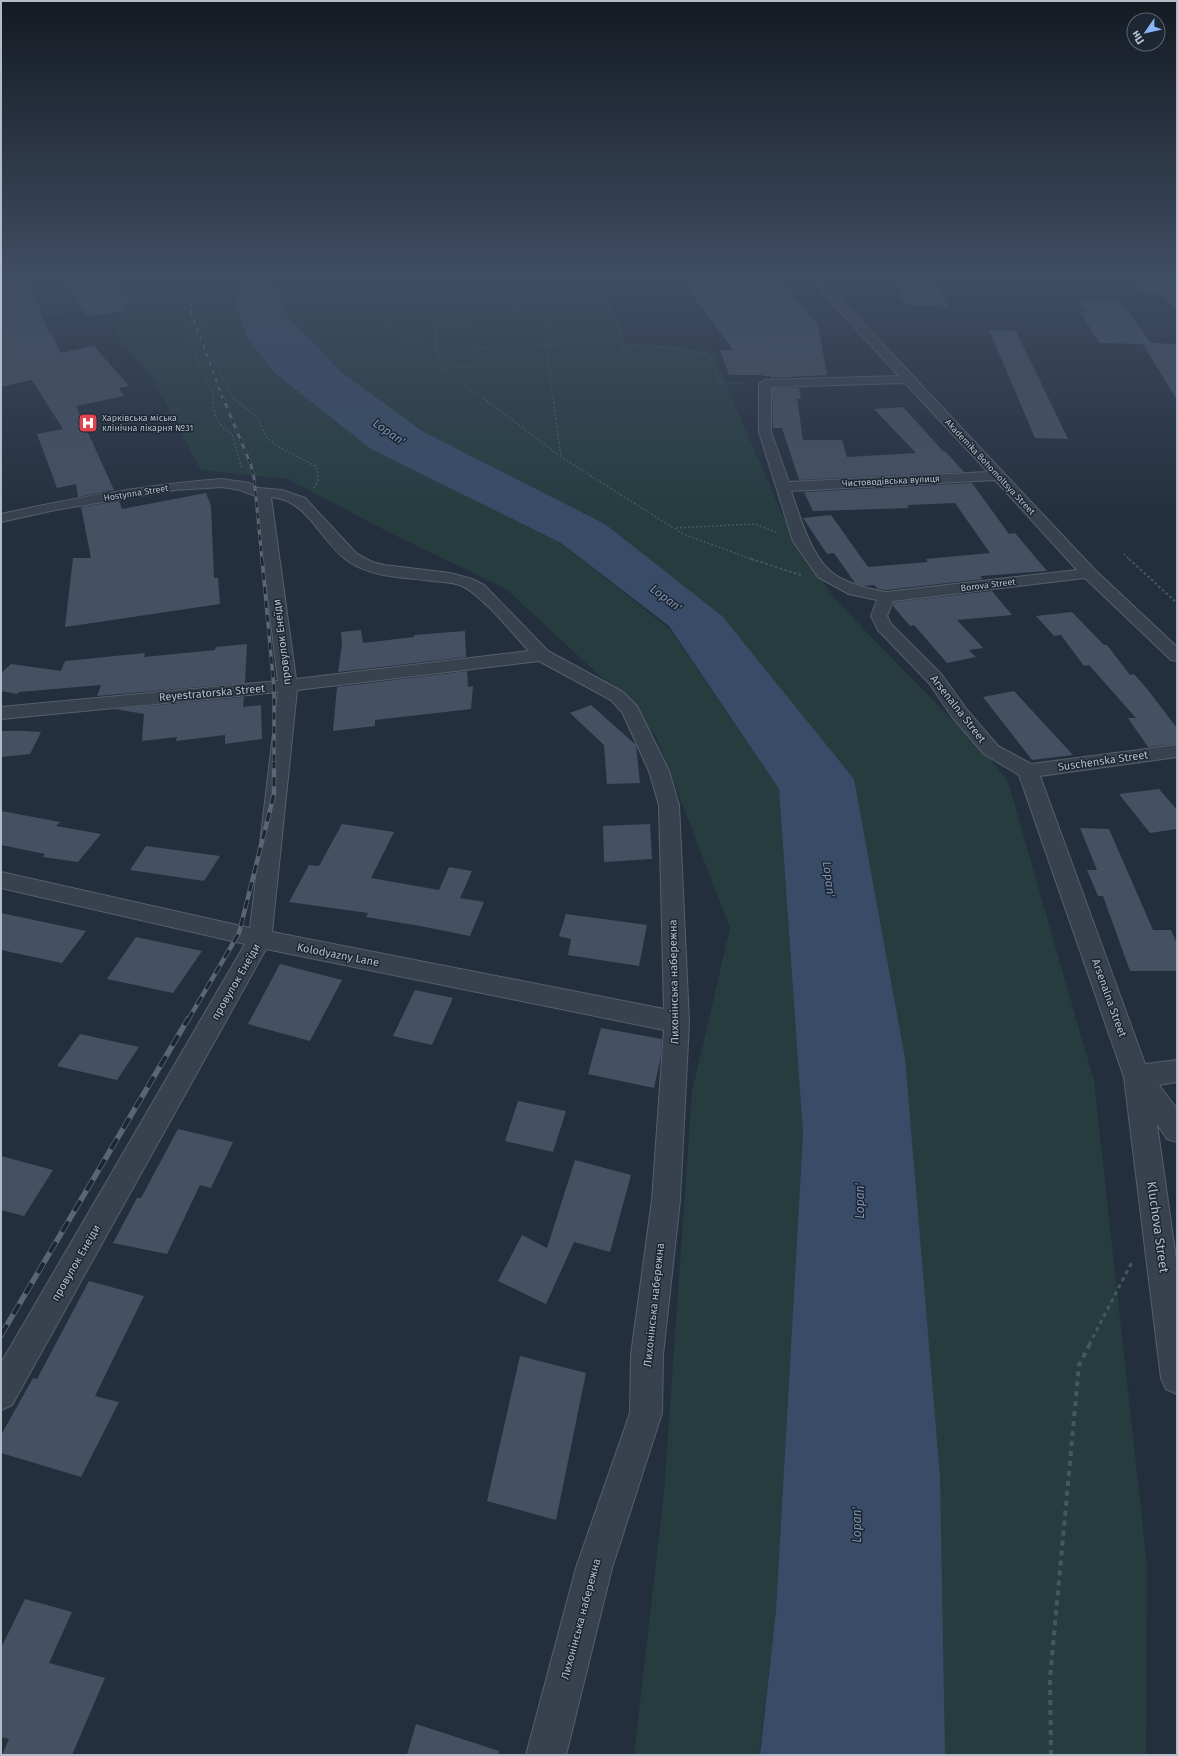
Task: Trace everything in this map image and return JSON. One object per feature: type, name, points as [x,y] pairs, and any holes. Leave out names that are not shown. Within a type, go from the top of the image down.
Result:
[{"type":"street","name":"Akademika Bohomoltsya Street","points":[[885,354],[1089,573],[1177,656]]},
{"type":"street","points":[[886,597],[855,591],[824,574],[801,541],[765,432],[765,384],[908,379]]},
{"type":"street","name":"Чистоводівська вулиця","points":[[783,487],[999,476]]},
{"type":"street","name":"Hostynna Street","points":[[1,518],[55,506],[175,486],[222,484],[244,486],[255,492],[267,493]]},
{"type":"street","name":"Лихонінська набережна","points":[[267,493],[282,494],[300,500],[352,557],[366,565],[382,570],[450,578],[466,582],[478,588],[542,655],[617,696],[630,710],[659,771],[669,805],[677,1022],[666,1200],[647,1355],[646,1413],[594,1568],[546,1755]]},
{"type":"street","name":"провулок Енеїди","points":[[1,1394],[260,939],[288,686],[267,493]]},
{"type":"street","name":"Borova Street","points":[[886,597],[1089,573]]},
{"type":"street","name":"Arsenalna Street","points":[[886,597],[879,616],[884,626],[936,680],[960,714],[991,750],[1028,771],[1137,1077],[1177,1130]]},
{"type":"street","name":"Reyestratorska Street","points":[[1,713],[288,686],[542,655]]},
{"type":"street","name":"Suschenska Street","points":[[1028,771],[1177,751]]},
{"type":"street","name":"Kolodyazny Lane","points":[[1,880],[260,939],[677,1022]]},
{"type":"street","points":[[1137,1077],[1177,1071]]},
{"type":"street","name":"Kluchova Street","points":[[1137,1077],[1177,1378]]},
{"type":"path","points":[[196,354],[205,379],[213,393],[213,410],[220,426],[232,434],[242,462],[244,486]]},
{"type":"path","points":[[212,354],[234,400],[256,416],[267,438],[279,447],[317,467],[319,477],[317,487],[300,500]]},
{"type":"path","points":[[438,354],[442,368],[561,458],[683,534],[784,571],[838,583]]},
{"type":"path","points":[[442,368],[480,366],[476,354]]},
{"type":"path","points":[[547,354],[561,458]]},
{"type":"path","points":[[700,354],[709,356],[721,383],[765,384]]},
{"type":"path","points":[[675,528],[754,524],[801,541]]},
{"type":"path","points":[[1124,554],[1177,603]]},
{"type":"path","points":[[1050,1755],[1050,1678],[1079,1365],[1135,1256]]},
{"type":"green space","points":[[133,354],[281,354],[370,448],[561,543],[670,629],[779,789],[803,1134],[776,1610],[759,1755],[634,1755],[664,1493],[692,1092],[730,928],[656,736],[604,680],[506,589],[386,531],[288,479],[201,470],[151,376]]},
{"type":"green space","points":[[324,354],[715,354],[730,394],[781,512],[831,594],[986,754],[1008,781],[1094,1081],[1147,1565],[1146,1755],[943,1755],[854,779],[605,524],[422,431],[340,371]]},
{"type":"water","name":"Lopan'","points":[[259,354],[324,354],[340,371],[422,431],[605,524],[722,616],[854,779],[905,1058],[940,1477],[945,1755],[760,1755],[776,1610],[803,1134],[779,789],[669,626],[561,543],[371,449],[276,374]]},
{"type":"building","points":[[1,354],[101,354],[129,386],[119,388],[124,396],[76,406],[114,490],[78,497],[76,484],[57,488],[37,434],[63,429],[32,380],[1,387]]},
{"type":"building","points":[[721,354],[823,354],[827,375],[771,378],[771,376],[762,375],[729,375]]},
{"type":"building","points":[[999,354],[1027,354],[1068,439],[1035,438]]},
{"type":"building","points":[[1149,354],[1177,354],[1177,400]]},
{"type":"building","points":[[772,388],[799,388],[801,399],[797,399],[803,440],[842,440],[847,457],[916,453],[874,409],[903,407],[964,472],[799,480],[782,428],[773,428]]},
{"type":"building","points":[[972,483],[1009,534],[1015,533],[1047,571],[980,576],[983,579],[886,590],[878,589],[874,585],[864,586],[855,583],[834,553],[827,554],[803,518],[831,515],[868,567],[928,562],[926,559],[990,553],[955,503],[907,505],[909,508],[813,511],[804,492]]},
{"type":"building","points":[[206,493],[211,506],[214,578],[218,578],[220,604],[65,627],[73,558],[91,558],[81,507],[119,501],[122,509]]},
{"type":"building","points":[[992,591],[1012,615],[957,620],[983,648],[969,650],[976,657],[947,663],[914,625],[910,626],[893,606],[894,602]]},
{"type":"building","points":[[1072,612],[1104,645],[1107,645],[1130,675],[1134,674],[1148,690],[1177,728],[1177,744],[1148,747],[1128,718],[1136,718],[1089,665],[1084,666],[1061,635],[1054,636],[1036,616]]},
{"type":"building","points":[[361,630],[363,643],[414,637],[414,635],[465,631],[466,657],[338,672],[342,644],[341,632]]},
{"type":"building","points":[[247,644],[245,683],[97,696],[101,685],[19,692],[17,694],[1,691],[1,673],[11,664],[61,671],[65,661],[145,653],[144,657],[215,650],[216,647]]},
{"type":"building","points":[[467,671],[468,687],[473,686],[471,709],[375,720],[375,726],[333,731],[337,687]]},
{"type":"building","points":[[1014,691],[1073,755],[1032,760],[983,697]]},
{"type":"building","points":[[244,697],[243,707],[261,705],[262,739],[225,744],[225,735],[176,741],[177,737],[142,741],[144,714],[115,709]]},
{"type":"building","points":[[591,705],[636,745],[640,783],[607,784],[604,745],[570,713]]},
{"type":"building","points":[[1,731],[41,732],[30,754],[1,757]]},
{"type":"building","points":[[1159,789],[1177,810],[1177,829],[1150,833],[1119,794]]},
{"type":"building","points":[[1,811],[60,822],[56,826],[101,834],[78,862],[43,857],[45,854],[1,845]]},
{"type":"building","points":[[342,824],[394,832],[371,878],[439,890],[449,867],[472,871],[460,898],[484,902],[470,936],[366,917],[368,913],[289,902],[309,865],[319,866]]},
{"type":"building","points":[[650,824],[652,859],[604,862],[603,826]]},
{"type":"building","points":[[1080,828],[1109,829],[1153,930],[1171,930],[1177,944],[1177,971],[1130,971],[1103,896],[1098,896],[1087,870],[1097,870]]},
{"type":"building","points":[[146,846],[220,856],[204,881],[130,870]]},
{"type":"building","points":[[1,913],[86,931],[62,963],[1,950]]},
{"type":"building","points":[[566,914],[647,925],[639,966],[568,955],[571,939],[559,936]]},
{"type":"building","points":[[136,937],[202,951],[173,993],[107,979]]},
{"type":"building","points":[[280,964],[342,980],[310,1041],[248,1024]]},
{"type":"building","points":[[415,990],[453,998],[432,1045],[393,1036]]},
{"type":"building","points":[[601,1028],[662,1039],[661,1056],[654,1088],[588,1074]]},
{"type":"building","points":[[80,1034],[139,1047],[117,1080],[57,1066]]},
{"type":"building","points":[[518,1101],[566,1111],[553,1152],[505,1141]]},
{"type":"building","points":[[178,1129],[233,1142],[211,1188],[200,1185],[167,1254],[113,1243],[137,1198],[141,1198]]},
{"type":"building","points":[[1,1156],[53,1170],[24,1216],[1,1210]]},
{"type":"building","points":[[575,1160],[631,1175],[610,1252],[574,1242],[546,1304],[498,1281],[522,1235],[547,1248]]},
{"type":"building","points":[[89,1281],[144,1296],[95,1396],[119,1402],[81,1477],[1,1453],[1,1435],[33,1378],[37,1379]]},
{"type":"building","points":[[520,1356],[586,1373],[556,1520],[487,1501]]},
{"type":"building","points":[[25,1599],[72,1612],[49,1663],[105,1678],[72,1755],[2,1755],[9,1739],[1,1737],[1,1648]]},
{"type":"building","points":[[416,1724],[499,1751],[498,1755],[407,1755]]},
{"type":"railway","points":[[206,354],[223,399]]},
{"type":"railway","points":[[223,398],[251,465],[254,478],[262,560]]},
{"type":"railway","points":[[188,1020],[239,933],[274,794],[274,688],[262,559]]},
{"type":"railway","points":[[1,1335],[188,1019]]},
{"type":"place","name":"Харківська міська клінічна лікарня №31","points":[[88,423]]}]
